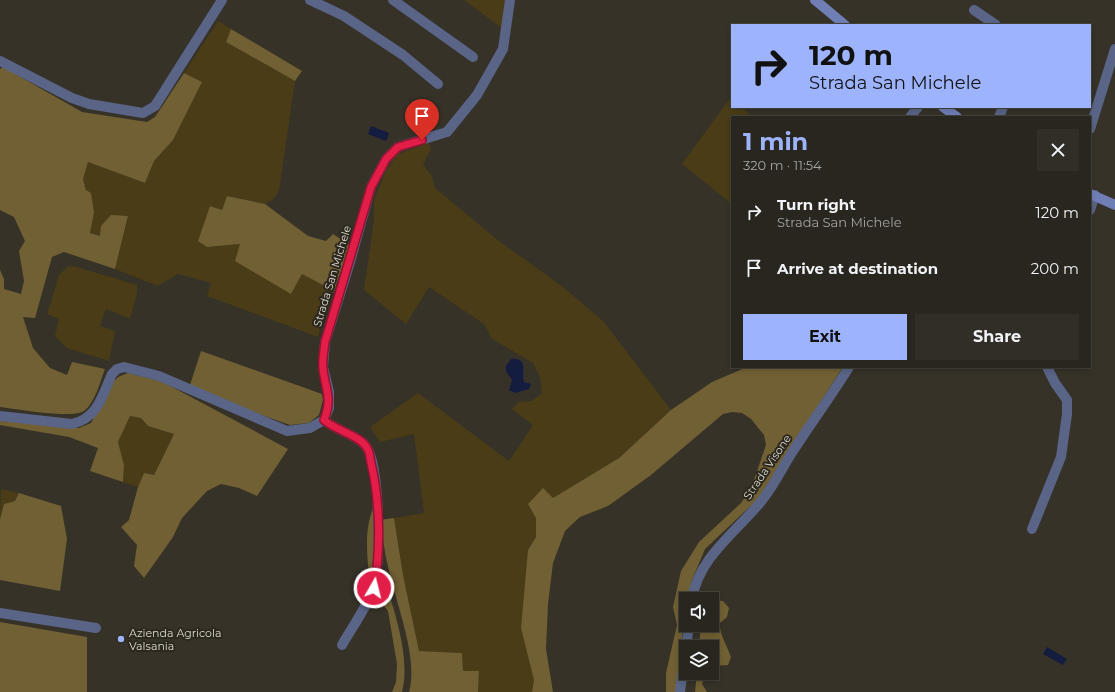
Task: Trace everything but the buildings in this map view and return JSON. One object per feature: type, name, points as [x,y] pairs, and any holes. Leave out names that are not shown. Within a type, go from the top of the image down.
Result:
[{"type":"street","points":[[0,61],[72,98],[89,104],[143,113],[155,106],[222,0]]},
{"type":"street","points":[[310,0],[344,16],[403,56],[438,84]]},
{"type":"street","points":[[393,0],[473,57]]},
{"type":"street","name":"Strada San Michele","points":[[324,420],[329,408],[328,392],[323,367],[325,342],[371,187],[386,159],[398,147],[446,132],[477,95],[503,49],[510,0]]},
{"type":"street","points":[[815,0],[843,24]]},
{"type":"street","points":[[974,10],[995,24]]},
{"type":"street","points":[[1091,127],[1115,49]]},
{"type":"street","points":[[911,116],[917,108]]},
{"type":"street","points":[[944,108],[956,116]]},
{"type":"street","points":[[1092,195],[1115,205]]},
{"type":"street","points":[[0,416],[72,424],[84,421],[92,415],[112,374],[117,369],[124,367],[159,376],[287,431],[310,428],[324,420],[331,426],[361,441],[367,448],[375,480],[378,527],[376,575],[374,588],[342,646]]},
{"type":"street","name":"Strada Visone","points":[[693,592],[694,586],[715,550],[763,499],[848,368]]},
{"type":"street","points":[[1032,529],[1061,458],[1067,414],[1067,400],[1055,383],[1048,368]]},
{"type":"street","points":[[0,613],[96,628]]},
{"type":"street","points":[[680,692],[688,632]]},
{"type":"shaded area","points":[[464,0],[506,0],[503,29]]},
{"type":"shaded area","points":[[218,21],[231,29],[226,42],[295,81],[279,191],[273,200],[265,204],[227,196],[222,210],[210,206],[208,247],[240,244],[291,294],[302,274],[334,291],[324,314],[318,337],[207,296],[211,283],[178,274],[158,286],[115,269],[128,217],[100,236],[90,233],[94,213],[83,179],[88,162],[145,183],[154,161],[173,140],[202,82],[184,73]]},
{"type":"shaded area","points":[[231,29],[302,71],[295,81],[226,42]]},
{"type":"shaded area","points":[[3,67],[82,112],[147,122],[155,117],[184,73],[202,82],[173,140],[154,161],[145,183],[88,162],[83,179],[86,190],[91,193],[94,213],[90,233],[100,236],[101,226],[111,215],[128,216],[115,269],[64,252],[52,257],[35,318],[23,317],[33,348],[50,368],[67,375],[72,362],[105,369],[97,392],[91,403],[84,411],[77,413],[56,414],[0,407],[0,270],[4,279],[4,289],[21,294],[24,281],[19,251],[25,241],[14,217],[0,210],[0,69]]},
{"type":"shaded area","points":[[730,98],[731,108],[742,108],[751,116],[731,116],[731,203],[682,164]]},
{"type":"shaded area","points":[[429,143],[431,149],[423,165],[432,176],[435,188],[499,241],[563,287],[604,322],[671,410],[619,458],[553,498],[536,518],[536,537],[528,550],[528,654],[534,680],[532,692],[478,692],[479,671],[463,671],[462,653],[419,651],[403,575],[394,518],[424,513],[414,434],[380,442],[370,427],[418,393],[509,461],[533,425],[512,409],[518,402],[532,401],[542,393],[540,377],[533,363],[492,339],[484,324],[429,287],[406,324],[364,290],[374,220],[374,200],[386,170],[398,154]]},
{"type":"shaded area","points":[[227,196],[265,204],[308,236],[326,241],[333,234],[350,245],[334,291],[302,274],[291,294],[235,261],[240,244],[207,247],[198,241],[210,206],[222,210]]},
{"type":"shaded area","points":[[68,266],[77,267],[137,285],[137,293],[130,319],[106,309],[100,326],[115,331],[109,361],[67,348],[55,336],[59,319],[47,314],[59,275]]},
{"type":"shaded area","points":[[201,351],[322,394],[323,400],[319,415],[309,423],[290,425],[242,408],[190,385]]},
{"type":"shaded area","points":[[745,368],[842,368],[758,499],[705,549],[692,580],[689,592],[679,592],[679,632],[682,632],[682,640],[679,640],[679,664],[676,692],[666,692],[666,673],[677,625],[673,607],[681,571],[699,542],[741,503],[755,477],[766,445],[764,435],[751,419],[742,413],[732,412],[723,414],[651,475],[608,506],[580,517],[565,531],[553,563],[548,604],[546,649],[553,692],[532,692],[534,680],[521,628],[528,550],[536,537],[536,518],[528,504],[543,488],[553,498],[619,458],[671,410],[712,382]]},
{"type":"shaded area","points":[[128,373],[163,382],[288,449],[257,496],[239,488],[221,484],[207,491],[182,518],[173,537],[144,578],[134,566],[137,545],[121,527],[129,520],[138,487],[144,473],[154,475],[174,434],[148,426],[141,418],[130,416],[118,442],[124,465],[123,482],[90,471],[98,448],[69,437],[0,425],[0,421],[79,428],[91,423],[112,383],[118,377]]},
{"type":"shaded area","points":[[130,416],[141,418],[148,426],[174,434],[154,475],[144,473],[138,487],[123,482],[124,465],[118,442]]},
{"type":"shaded area","points":[[1,489],[19,493],[15,501],[4,504],[0,519]]},
{"type":"shaded area","points":[[19,493],[61,506],[67,539],[60,591],[0,580],[0,519],[4,504],[15,501]]},
{"type":"shaded area","points":[[374,507],[373,580],[369,576],[367,532]]},
{"type":"shaded area","points":[[394,518],[403,575],[419,651],[462,653],[463,671],[479,671],[478,692],[409,692],[411,663],[409,646],[391,580],[380,520]]},
{"type":"shaded area","points":[[379,562],[394,609],[402,644],[404,677],[402,692],[392,692],[396,682],[397,664],[388,611],[380,601],[377,588]]},
{"type":"shaded area","points":[[719,601],[723,601],[729,608],[727,617],[720,623],[722,635],[731,657],[728,665],[719,666],[719,640],[700,640],[700,632],[719,632]]},
{"type":"shaded area","points":[[0,622],[87,637],[87,692],[0,692]]},
{"type":"shaded area","points":[[696,680],[703,680],[702,684],[707,692],[695,692]]},
{"type":"water","points":[[371,126],[389,133],[386,141],[368,134]]},
{"type":"water","points":[[511,359],[520,360],[522,363],[524,382],[531,384],[529,389],[515,393],[509,390],[512,380],[506,371],[506,366]]},
{"type":"water","points":[[1047,647],[1067,659],[1063,665],[1043,654]]},
{"type":"place","name":"Azienda Agricola Valsania","points":[[121,639]]},
{"type":"route","points":[[374,588],[378,527],[375,480],[367,448],[361,441],[331,426],[324,420],[329,408],[328,392],[323,367],[325,342],[350,262],[371,187],[386,159],[398,147],[422,140]]}]
